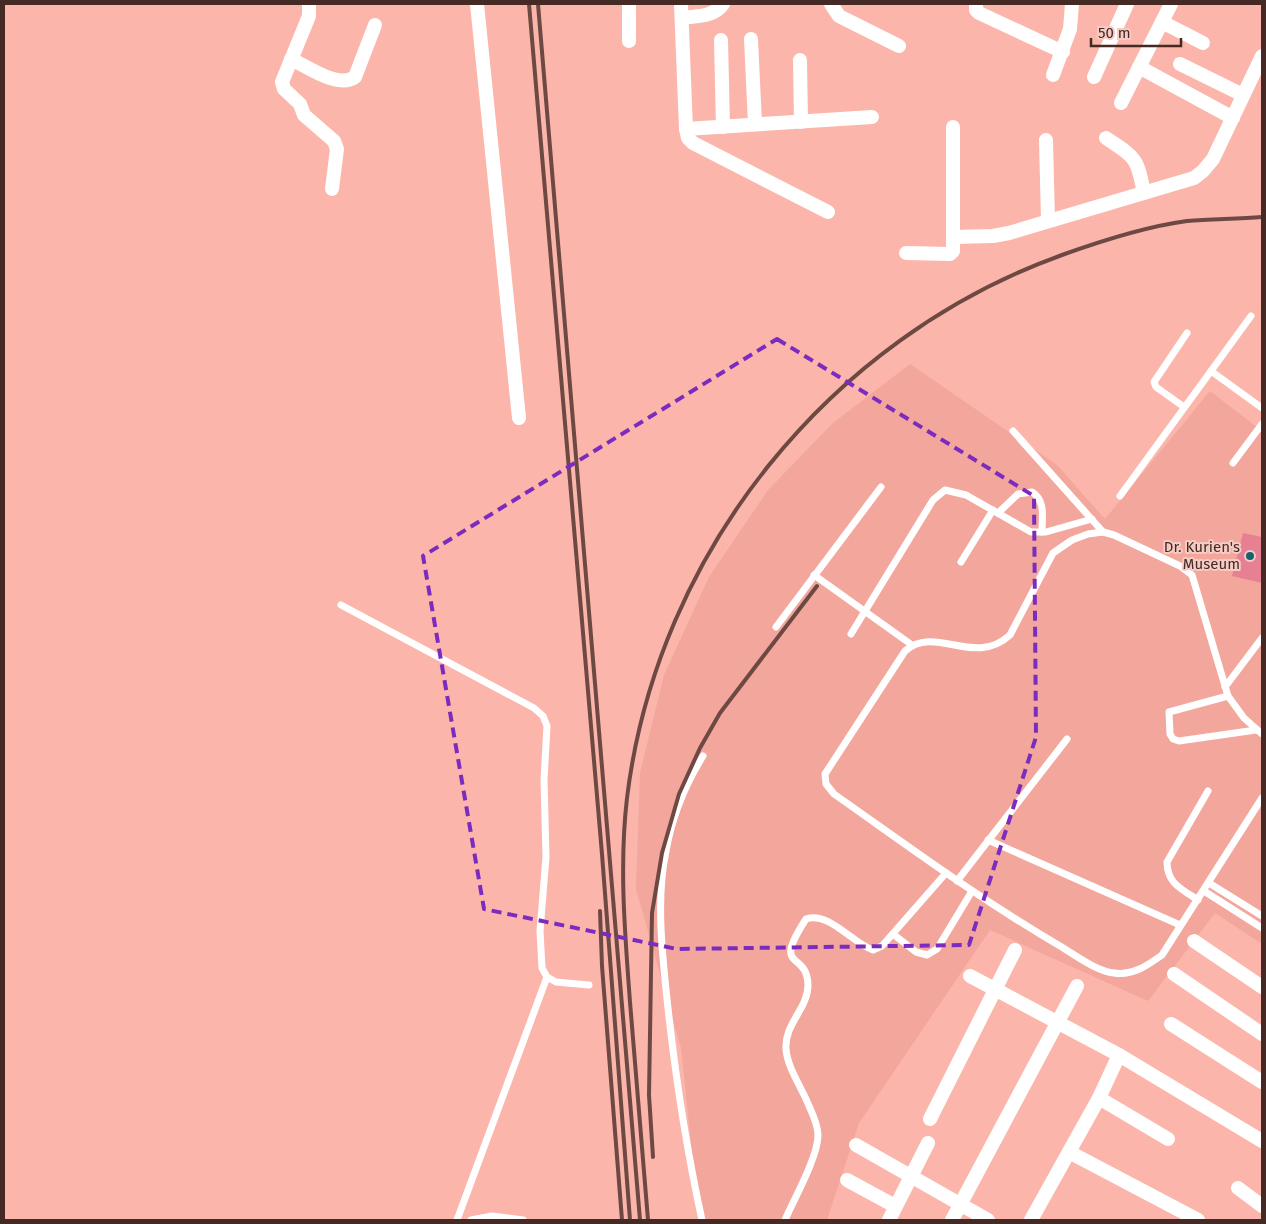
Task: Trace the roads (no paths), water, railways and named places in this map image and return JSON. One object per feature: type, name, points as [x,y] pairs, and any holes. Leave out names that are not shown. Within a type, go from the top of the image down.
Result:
[{"type":"street","points":[[309,4],[309,16],[284,76],[284,88],[296,97],[304,115],[334,140],[337,149],[332,189]]},
{"type":"street","points":[[477,4],[519,418]]},
{"type":"street","points":[[629,4],[629,41]]},
{"type":"street","points":[[682,4],[686,129],[688,138],[693,143],[828,212]]},
{"type":"street","points":[[682,18],[708,15],[717,11],[723,4]]},
{"type":"street","points":[[831,4],[839,16],[899,46]]},
{"type":"street","points":[[976,4],[976,10],[979,13],[1063,52]]},
{"type":"street","points":[[1053,75],[1070,29],[1072,4]]},
{"type":"street","points":[[1094,77],[1127,4]]},
{"type":"street","points":[[1121,103],[1172,4]]},
{"type":"street","points":[[1162,22],[1203,43]]},
{"type":"street","points":[[291,60],[339,81],[349,81],[355,77],[375,24]]},
{"type":"street","points":[[751,39],[755,124]]},
{"type":"street","points":[[720,40],[722,127]]},
{"type":"street","points":[[954,237],[993,236],[1194,178],[1213,159],[1262,56]]},
{"type":"street","points":[[800,60],[801,122]]},
{"type":"street","points":[[1180,64],[1243,95]]},
{"type":"street","points":[[1139,67],[1232,118]]},
{"type":"street","points":[[686,129],[872,117]]},
{"type":"street","points":[[906,253],[950,254],[954,248],[954,127]]},
{"type":"street","points":[[1106,138],[1131,154],[1138,163],[1144,193]]},
{"type":"street","points":[[1046,140],[1048,221]]},
{"type":"street","points":[[1194,942],[1262,987]]},
{"type":"street","points":[[930,1119],[1015,950]]},
{"type":"street","points":[[1174,974],[1262,1034]]},
{"type":"street","points":[[970,976],[1120,1055],[1262,1141]]},
{"type":"street","points":[[952,1220],[962,1205],[1056,1022],[1077,986]]},
{"type":"street","points":[[1172,1024],[1262,1082]]},
{"type":"street","points":[[1031,1220],[1120,1055]]},
{"type":"street","points":[[1098,1098],[1168,1139]]},
{"type":"street","points":[[889,1220],[928,1142]]},
{"type":"street","points":[[856,1145],[988,1220]]},
{"type":"street","points":[[1069,1152],[1198,1220]]},
{"type":"street","points":[[847,1180],[895,1206]]},
{"type":"street","points":[[1238,1188],[1262,1206]]},
{"type":"lane","points":[[1120,496],[1251,316]]},
{"type":"lane","points":[[1184,407],[1156,387],[1154,382],[1187,333]]},
{"type":"lane","points":[[1211,370],[1262,408]]},
{"type":"lane","points":[[1233,463],[1262,424]]},
{"type":"lane","points":[[1014,431],[1104,532],[1180,566],[1192,574],[1228,696],[1234,708],[1259,732]]},
{"type":"lane","points":[[776,627],[881,487]]},
{"type":"lane","points":[[851,634],[866,613],[933,500],[944,490],[966,495],[1031,532],[1042,532],[1092,519]]},
{"type":"lane","points":[[961,562],[996,512],[1018,494],[1032,492],[1039,496],[1042,532]]},
{"type":"lane","points":[[1104,532],[1072,540],[1053,553],[1010,635],[1000,644],[986,649],[930,642],[912,645],[905,652],[829,766],[825,774],[826,784],[834,794],[972,891],[1062,947],[1113,974],[1131,972],[1146,966],[1162,954],[1262,798]]},
{"type":"lane","points":[[814,575],[912,645]]},
{"type":"lane","points":[[341,605],[534,708],[543,716],[547,726],[544,780],[546,857],[540,931],[542,968],[546,977],[556,982],[590,985]]},
{"type":"lane","points":[[1225,688],[1262,638]]},
{"type":"lane","points":[[1228,696],[1173,709],[1169,712],[1170,734],[1173,739],[1179,741],[1259,732]]},
{"type":"lane","points":[[957,881],[1067,739]]},
{"type":"lane","points":[[702,1220],[686,1144],[675,1070],[663,958],[662,904],[665,852],[678,802],[703,756]]},
{"type":"lane","points":[[1198,900],[1170,881],[1167,873],[1167,862],[1208,791]]},
{"type":"lane","points":[[988,840],[1180,924]]},
{"type":"lane","points":[[785,1220],[815,1151],[818,1134],[812,1114],[786,1050],[787,1033],[806,998],[808,987],[807,976],[789,954],[790,947],[806,919],[814,917],[824,919],[864,947],[874,950],[882,946],[946,873]]},
{"type":"lane","points":[[1209,883],[1262,916]]},
{"type":"lane","points":[[893,934],[916,952],[927,955],[937,949],[972,891]]},
{"type":"lane","points":[[1204,891],[1262,928]]},
{"type":"lane","points":[[457,1220],[546,977]]},
{"type":"lane","points":[[472,1220],[492,1216],[523,1220]]},
{"type":"railway","points":[[529,4],[602,854],[630,1220]]},
{"type":"railway","points":[[538,4],[640,1220]]},
{"type":"railway","points":[[648,1220],[625,926],[623,849],[627,798],[645,707],[675,621],[717,540],[769,465],[830,398],[900,340],[978,292],[1062,255],[1141,231],[1187,221],[1262,217]]},
{"type":"railway","points":[[653,1157],[649,1095],[652,913],[662,853],[679,794],[700,748],[720,713],[817,586]]},
{"type":"railway","points":[[600,911],[602,966],[622,1220]]},
{"type":"place","name":"Dr. Kurien's Museum","points":[[1250,556]]}]
